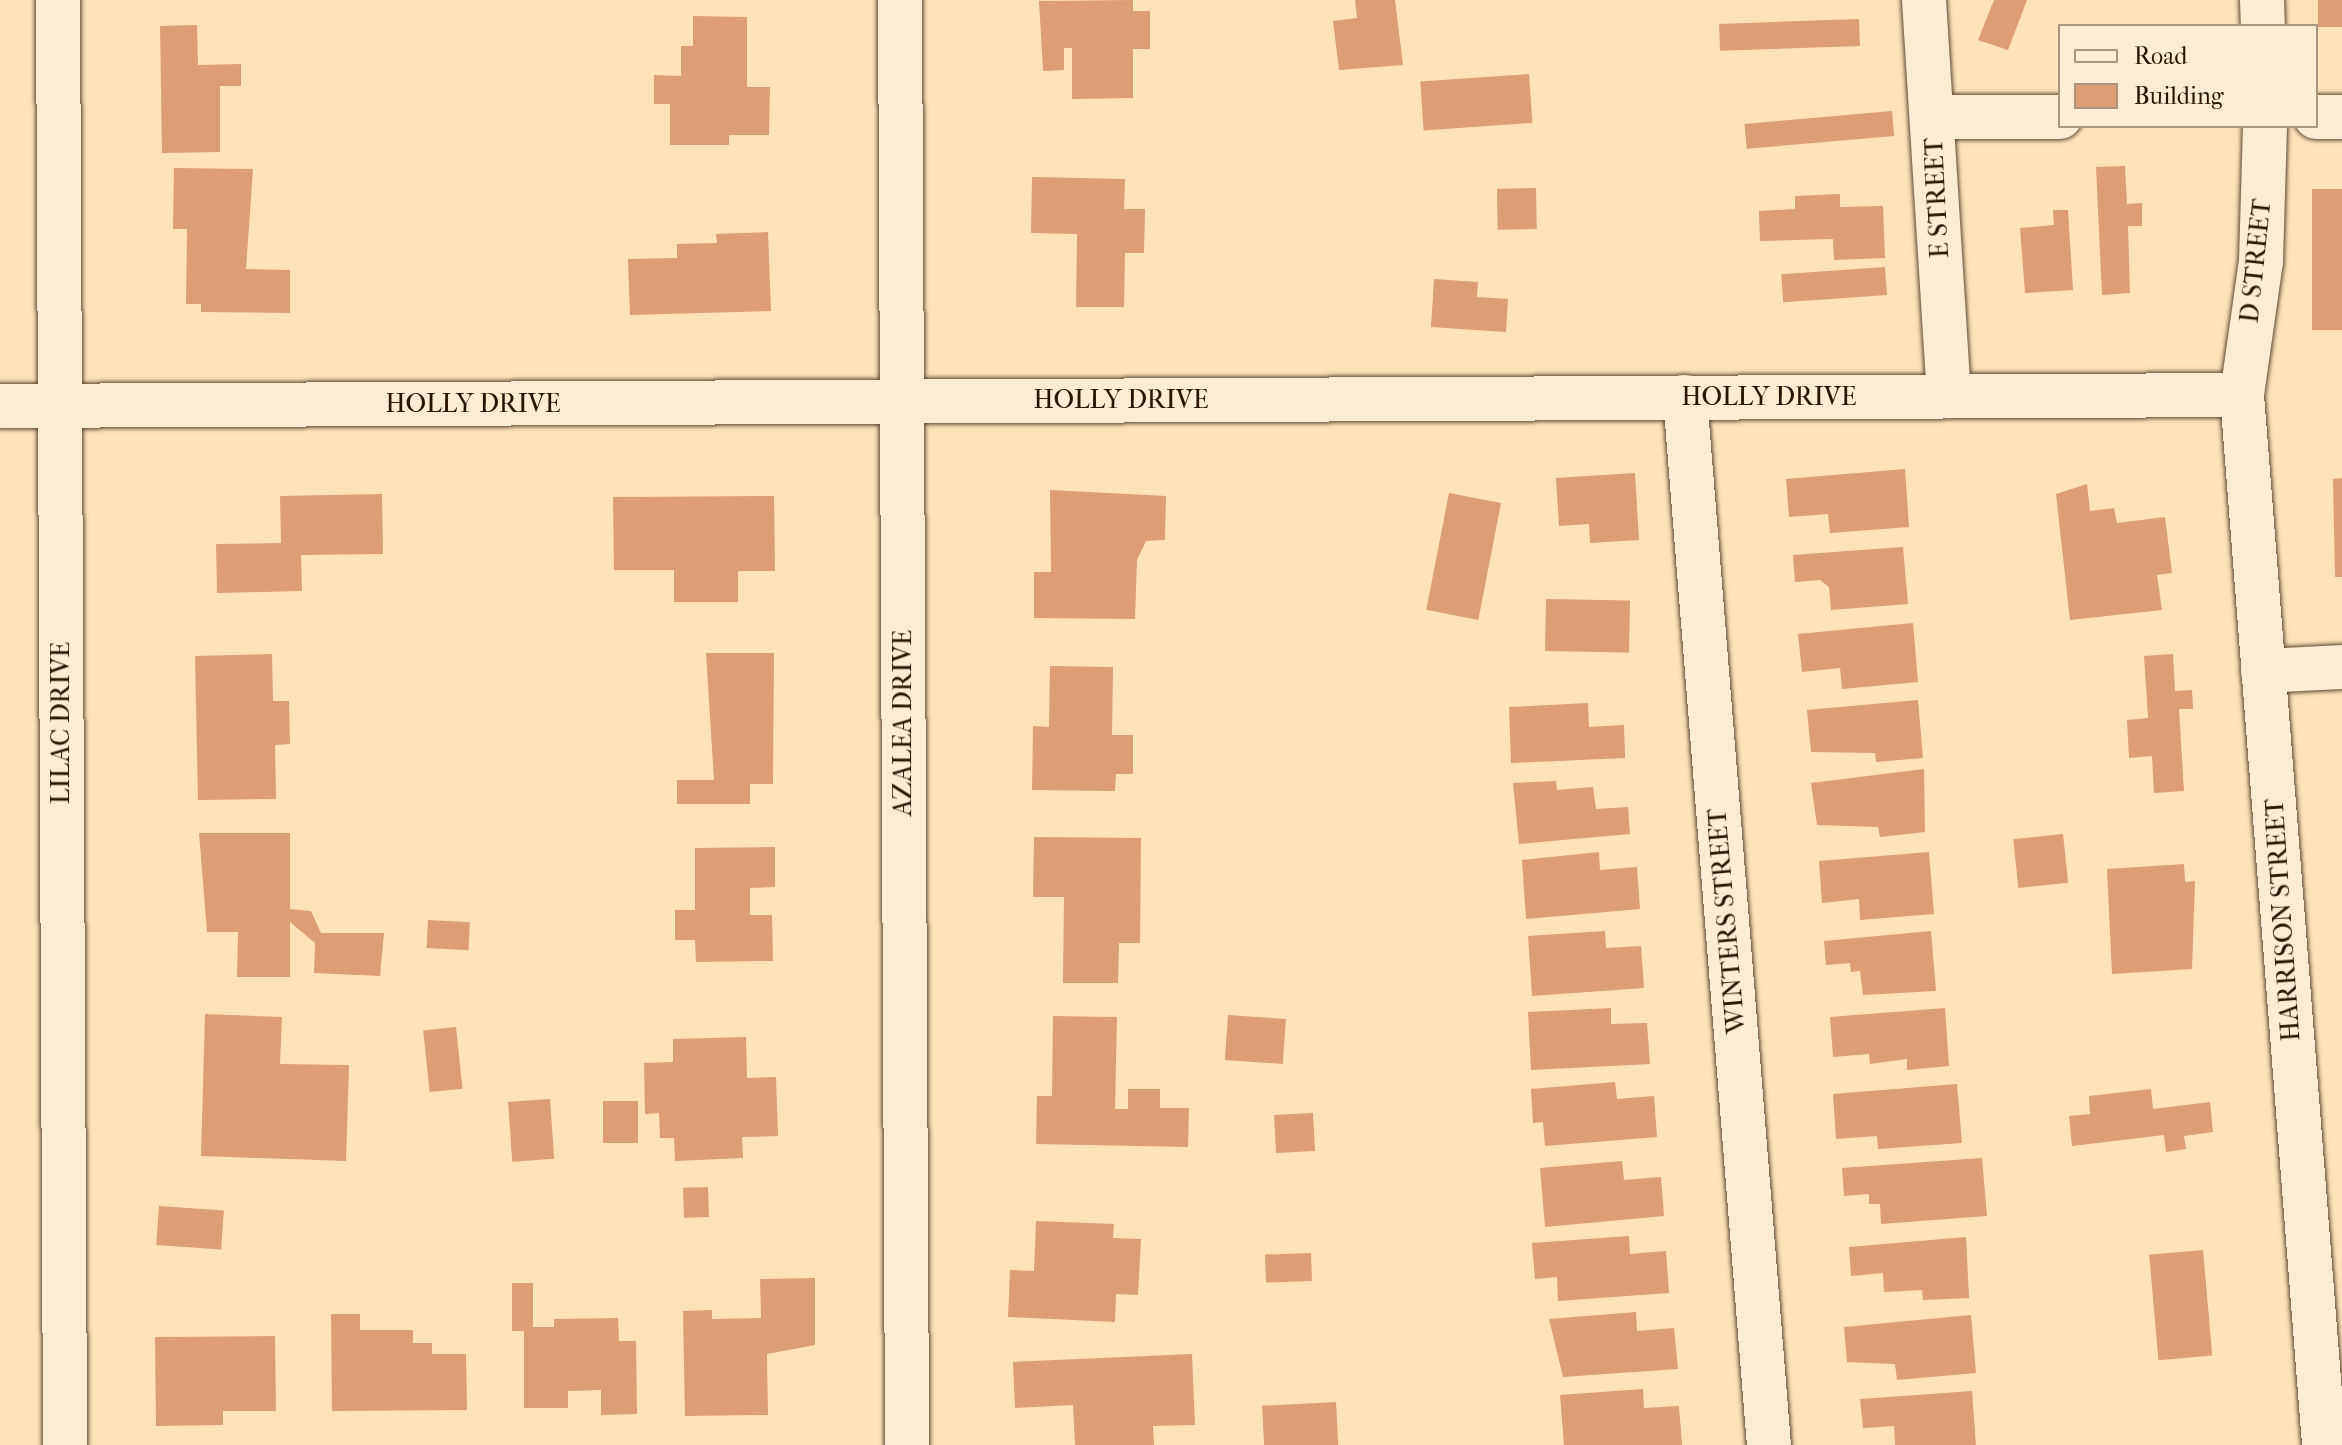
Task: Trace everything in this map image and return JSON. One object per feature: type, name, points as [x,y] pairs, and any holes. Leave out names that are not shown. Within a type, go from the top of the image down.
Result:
[{"type":"street","name":"LILAC DRIVE","points":[[58,0],[65,1445]]},
{"type":"street","name":"AZALEA DRIVE","points":[[900,0],[907,1445]]},
{"type":"street","name":"E STREET","points":[[1924,0],[1949,396]]},
{"type":"street","points":[[2262,0],[2263,24]]},
{"type":"street","points":[[1932,117],[2058,117]]},
{"type":"street","points":[[2318,117],[2342,117]]},
{"type":"street","name":"D STREET","points":[[2242,395],[2261,261],[2265,128]]},
{"type":"street","name":"HOLLY DRIVE","points":[[0,406],[2242,395]]},
{"type":"street","name":"HARRISON STREET","points":[[2242,395],[2324,1445]]},
{"type":"street","name":"WINTERS STREET","points":[[1685,397],[1769,1445]]},
{"type":"street","points":[[2263,671],[2342,667]]},
{"type":"building","points":[[1133,0],[1133,11],[1150,11],[1150,49],[1133,49],[1133,98],[1072,99],[1072,48],[1064,48],[1064,70],[1043,71],[1039,1]]},
{"type":"building","points":[[1355,0],[1395,0],[1403,65],[1339,70],[1333,21],[1357,18]]},
{"type":"building","points":[[1994,0],[2027,0],[2008,50],[1978,40]]},
{"type":"building","points":[[2318,0],[2342,0],[2342,27],[2318,27]]},
{"type":"building","points":[[693,16],[747,17],[747,87],[770,87],[769,135],[729,135],[729,145],[670,145],[670,104],[654,104],[654,75],[681,76],[681,46],[693,46]]},
{"type":"building","points":[[1859,19],[1860,46],[1720,51],[1719,24]]},
{"type":"building","points":[[197,25],[198,65],[241,64],[241,86],[220,86],[220,152],[162,153],[160,26]]},
{"type":"building","points":[[1529,74],[1532,123],[1424,130],[1420,82]]},
{"type":"building","points":[[1892,111],[1894,136],[1747,149],[1745,124]]},
{"type":"building","points":[[2125,166],[2127,204],[2142,203],[2142,226],[2128,226],[2130,293],[2102,295],[2096,167]]},
{"type":"building","points":[[174,168],[253,169],[246,269],[290,270],[290,313],[201,312],[201,304],[186,304],[187,229],[173,229]]},
{"type":"building","points":[[1032,177],[1125,179],[1124,209],[1145,209],[1144,253],[1125,253],[1124,307],[1076,307],[1077,234],[1031,233]]},
{"type":"building","points":[[1536,188],[1537,229],[1498,230],[1497,189]]},
{"type":"building","points":[[2312,189],[2342,189],[2342,330],[2312,330]]},
{"type":"building","points":[[1840,194],[1840,207],[1883,206],[1885,258],[1834,260],[1833,239],[1760,241],[1759,211],[1795,209],[1795,196]]},
{"type":"building","points":[[2053,210],[2068,210],[2073,290],[2025,293],[2020,228],[2054,225]]},
{"type":"building","points":[[768,232],[771,311],[630,315],[628,259],[677,258],[677,244],[717,243],[716,234]]},
{"type":"building","points":[[1885,267],[1887,295],[1783,302],[1781,274]]},
{"type":"building","points":[[1434,279],[1478,282],[1477,297],[1508,299],[1506,332],[1431,327]]},
{"type":"building","points":[[1905,469],[1909,527],[1830,533],[1828,514],[1789,517],[1786,479]]},
{"type":"building","points":[[1635,473],[1639,540],[1590,543],[1589,524],[1559,526],[1556,478]]},
{"type":"building","points":[[2342,478],[2342,577],[2335,577],[2333,479]]},
{"type":"building","points":[[2087,484],[2090,511],[2114,508],[2117,523],[2165,517],[2172,573],[2157,575],[2162,610],[2070,620],[2056,494]]},
{"type":"building","points":[[1050,490],[1166,496],[1165,540],[1146,541],[1137,560],[1135,619],[1034,618],[1034,572],[1051,572]]},
{"type":"building","points":[[1449,493],[1501,503],[1478,620],[1426,610]]},
{"type":"building","points":[[382,494],[383,554],[301,555],[302,591],[217,593],[216,544],[281,543],[280,496]]},
{"type":"building","points":[[774,496],[775,571],[738,571],[738,602],[674,602],[674,570],[614,570],[613,497]]},
{"type":"building","points":[[1903,547],[1908,604],[1831,610],[1829,587],[1820,580],[1795,582],[1793,555]]},
{"type":"building","points":[[1546,599],[1630,600],[1629,652],[1545,651]]},
{"type":"building","points":[[1913,623],[1918,682],[1842,689],[1840,668],[1802,672],[1798,634]]},
{"type":"building","points":[[706,653],[774,653],[773,784],[750,784],[750,804],[677,804],[677,780],[714,780]]},
{"type":"building","points":[[272,654],[273,701],[289,701],[290,744],[275,745],[276,799],[198,800],[195,656]]},
{"type":"building","points":[[2173,654],[2175,691],[2192,690],[2193,709],[2179,709],[2184,791],[2154,793],[2152,756],[2129,758],[2127,720],[2148,718],[2144,656]]},
{"type":"building","points":[[1050,666],[1113,667],[1112,735],[1133,735],[1133,774],[1116,774],[1115,791],[1032,790],[1033,726],[1049,727]]},
{"type":"building","points":[[1918,700],[1923,758],[1876,762],[1875,753],[1811,752],[1807,710]]},
{"type":"building","points":[[1588,703],[1589,727],[1624,725],[1625,758],[1511,763],[1509,707]]},
{"type":"building","points":[[1924,769],[1925,832],[1880,837],[1878,827],[1817,825],[1811,783]]},
{"type":"building","points":[[1556,781],[1557,790],[1593,787],[1596,809],[1628,807],[1630,834],[1519,844],[1513,783]]},
{"type":"building","points":[[199,833],[290,833],[290,909],[311,911],[321,933],[384,933],[380,976],[314,973],[315,943],[290,922],[290,977],[237,977],[238,932],[207,932]]},
{"type":"building","points":[[2063,834],[2068,883],[2018,888],[2013,839]]},
{"type":"building","points":[[1034,837],[1141,838],[1140,943],[1119,943],[1118,983],[1063,983],[1064,897],[1033,897]]},
{"type":"building","points":[[775,847],[775,887],[750,888],[750,915],[772,915],[773,961],[696,962],[695,940],[675,940],[675,910],[695,910],[695,848]]},
{"type":"building","points":[[1599,852],[1600,870],[1637,867],[1640,909],[1526,919],[1522,860]]},
{"type":"building","points":[[1929,852],[1934,914],[1860,920],[1859,899],[1822,903],[1819,861]]},
{"type":"building","points":[[2184,864],[2185,882],[2195,881],[2192,969],[2112,974],[2107,869]]},
{"type":"building","points":[[428,920],[470,922],[468,950],[427,948]]},
{"type":"building","points":[[1605,931],[1606,948],[1641,946],[1644,988],[1532,996],[1528,936]]},
{"type":"building","points":[[1931,931],[1936,991],[1863,995],[1860,971],[1851,972],[1850,963],[1826,965],[1824,941]]},
{"type":"building","points":[[1611,1008],[1611,1024],[1647,1023],[1650,1064],[1531,1070],[1528,1012]]},
{"type":"building","points":[[1945,1008],[1949,1066],[1907,1070],[1907,1059],[1870,1064],[1869,1054],[1833,1057],[1830,1017]]},
{"type":"building","points":[[205,1014],[282,1017],[280,1064],[349,1065],[346,1161],[201,1156]]},
{"type":"building","points":[[1228,1015],[1286,1019],[1283,1064],[1225,1060]]},
{"type":"building","points":[[1053,1016],[1117,1017],[1115,1109],[1128,1109],[1128,1089],[1160,1089],[1160,1108],[1189,1108],[1188,1147],[1036,1144],[1037,1096],[1052,1096]]},
{"type":"building","points":[[456,1027],[462,1089],[430,1092],[423,1030]]},
{"type":"building","points":[[746,1037],[747,1078],[776,1077],[778,1136],[742,1137],[743,1158],[675,1161],[674,1138],[660,1138],[659,1113],[645,1114],[644,1063],[673,1062],[673,1039]]},
{"type":"building","points":[[1615,1082],[1617,1099],[1654,1096],[1657,1137],[1545,1146],[1543,1122],[1533,1123],[1531,1089]]},
{"type":"building","points":[[1957,1084],[1962,1143],[1878,1149],[1877,1136],[1836,1139],[1833,1094]]},
{"type":"building","points":[[2151,1089],[2153,1109],[2210,1102],[2213,1132],[2184,1136],[2186,1149],[2166,1152],[2164,1135],[2072,1146],[2069,1116],[2090,1114],[2089,1096]]},
{"type":"building","points":[[550,1099],[554,1159],[512,1162],[508,1102]]},
{"type":"building","points":[[603,1101],[638,1101],[638,1143],[603,1143]]},
{"type":"building","points":[[1313,1113],[1315,1151],[1276,1153],[1274,1115]]},
{"type":"building","points":[[1982,1158],[1987,1216],[1881,1224],[1880,1204],[1869,1204],[1869,1194],[1844,1196],[1842,1168]]},
{"type":"building","points":[[1622,1161],[1624,1180],[1661,1177],[1664,1216],[1545,1227],[1540,1168]]},
{"type":"building","points":[[708,1187],[709,1217],[684,1218],[683,1188]]},
{"type":"building","points":[[159,1206],[224,1211],[221,1249],[156,1245]]},
{"type":"building","points":[[1036,1221],[1114,1224],[1113,1238],[1141,1239],[1138,1295],[1116,1294],[1115,1322],[1008,1317],[1010,1270],[1034,1271]]},
{"type":"building","points":[[1629,1236],[1630,1254],[1666,1251],[1669,1293],[1558,1301],[1557,1277],[1535,1279],[1532,1243]]},
{"type":"building","points":[[1966,1237],[1969,1298],[1923,1300],[1922,1290],[1884,1292],[1883,1273],[1851,1276],[1849,1247]]},
{"type":"building","points":[[2203,1250],[2212,1356],[2158,1360],[2149,1255]]},
{"type":"building","points":[[1311,1253],[1312,1281],[1266,1283],[1265,1255]]},
{"type":"building","points":[[815,1278],[815,1345],[767,1354],[768,1415],[685,1416],[683,1311],[712,1310],[712,1319],[761,1318],[760,1279]]},
{"type":"building","points":[[512,1283],[533,1283],[533,1327],[554,1327],[554,1319],[618,1318],[619,1341],[636,1341],[637,1414],[601,1415],[601,1390],[568,1391],[568,1408],[524,1408],[524,1331],[512,1331]]},
{"type":"building","points":[[1636,1312],[1637,1331],[1674,1328],[1678,1369],[1563,1377],[1549,1319]]},
{"type":"building","points":[[331,1314],[360,1314],[360,1330],[413,1330],[413,1343],[432,1343],[432,1354],[466,1354],[467,1410],[332,1411]]},
{"type":"building","points":[[1971,1315],[1976,1373],[1897,1380],[1895,1364],[1847,1362],[1844,1327]]},
{"type":"building","points":[[275,1336],[276,1411],[223,1411],[223,1425],[156,1426],[155,1337]]},
{"type":"building","points":[[1192,1354],[1195,1425],[1153,1426],[1154,1445],[1075,1445],[1073,1405],[1015,1408],[1013,1362]]},
{"type":"building","points":[[1643,1389],[1644,1408],[1679,1406],[1682,1445],[1564,1445],[1560,1395]]},
{"type":"building","points":[[1972,1391],[1976,1445],[1895,1445],[1894,1426],[1863,1428],[1860,1399]]},
{"type":"building","points":[[1336,1402],[1338,1445],[1264,1445],[1262,1406]]}]
